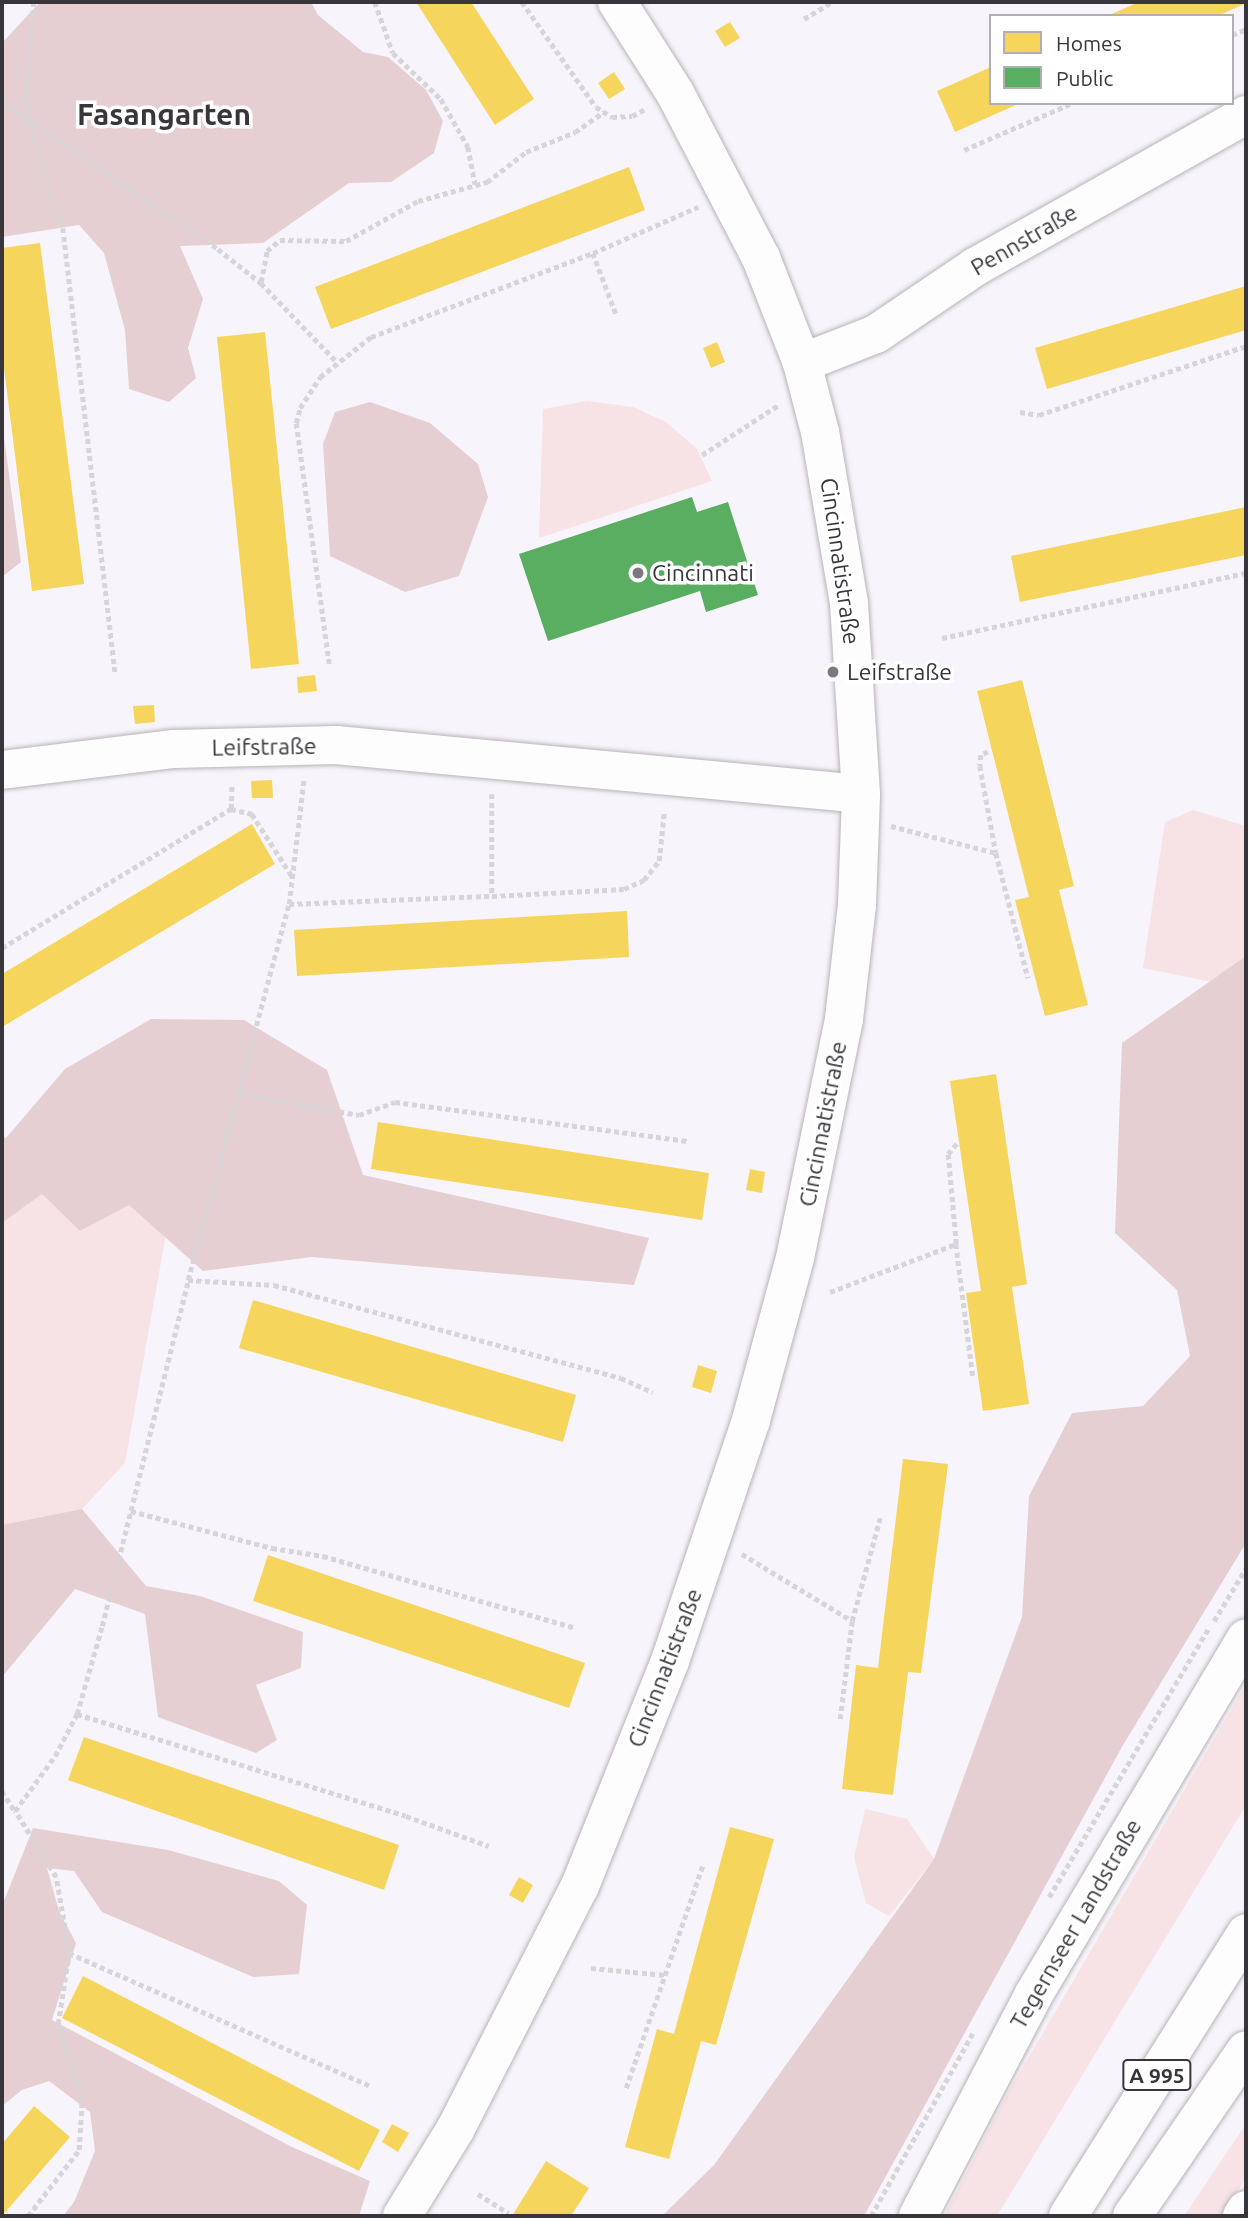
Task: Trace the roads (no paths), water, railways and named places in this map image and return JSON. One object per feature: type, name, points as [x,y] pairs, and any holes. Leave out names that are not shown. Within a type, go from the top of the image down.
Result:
[{"type":"main road","name":"Cincinnatistraße","points":[[402,2216],[455,2130],[580,1886],[670,1661],[751,1420],[817,1165],[844,1019],[857,905],[860,794],[847,590],[820,432],[802,363],[761,258],[676,93],[617,2]]},
{"type":"main road","name":"Pennstraße","points":[[802,363],[876,334],[975,267],[1246,115]]},
{"type":"main road","name":"Leifstraße","points":[[2,770],[174,749],[336,746],[860,794]]},
{"type":"main road","name":"Tegernseer Landstraße","points":[[918,2216],[1041,1982],[1246,1638]]},
{"type":"main road","name":"A 995","points":[[1068,2216],[1246,1933]]},
{"type":"main road","name":"A 995","points":[[1132,2216],[1246,2050]]},
{"type":"main road","points":[[1242,2216],[1246,2210]]},
{"type":"place","name":"Cincinnati","points":[[638,573]]},
{"type":"place","name":"Leifstraße","points":[[833,672]]},
{"type":"district","name":"Fasangarten","points":[[164,114]]}]
